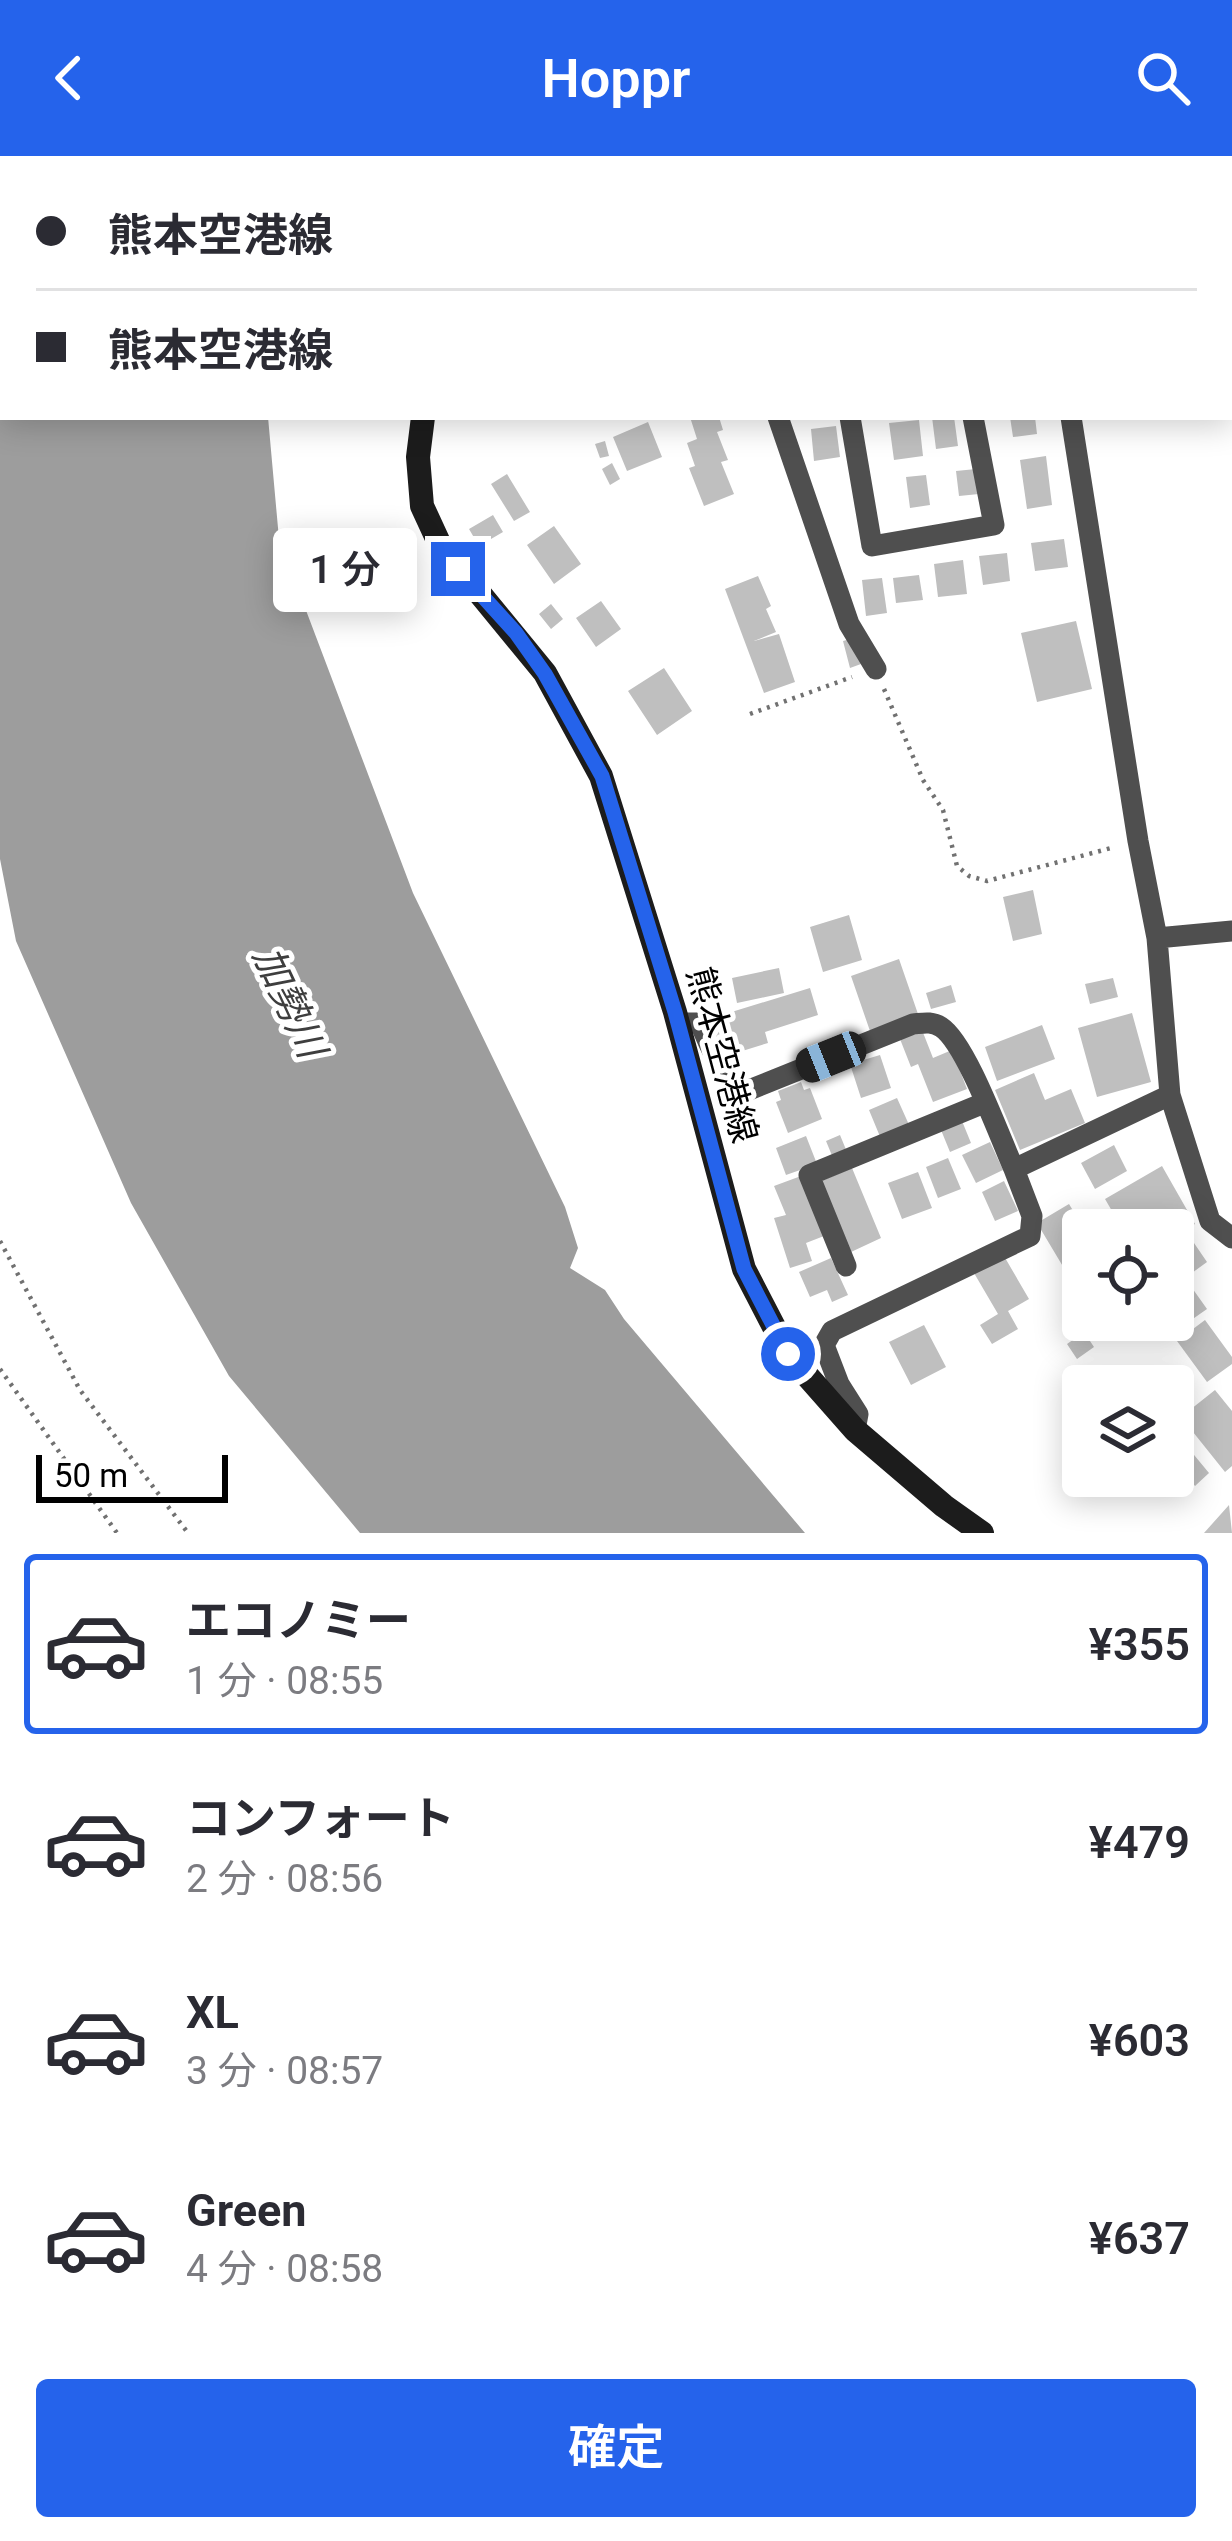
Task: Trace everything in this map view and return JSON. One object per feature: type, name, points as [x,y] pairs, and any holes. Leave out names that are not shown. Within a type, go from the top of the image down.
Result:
[{"type":"main road","name":"熊本空港線","points":[[423,420],[418,457],[422,506],[440,545],[545,674],[602,776],[678,1023],[744,1269],[788,1354],[855,1430],[982,1533]]},
{"type":"street","points":[[779,420],[849,624],[877,669]]},
{"type":"street","points":[[851,420],[872,546],[994,525],[974,420]]},
{"type":"street","points":[[1071,420],[1157,938],[1170,1095],[1210,1221],[1232,1238]]},
{"type":"street","points":[[1157,938],[1232,931]]},
{"type":"street","points":[[678,1023],[700,1023],[721,1068],[738,1086],[749,1090],[929,1022],[944,1028],[962,1051],[1014,1169],[1032,1216],[1030,1237],[832,1331],[824,1345],[838,1384],[858,1414],[855,1430]]},
{"type":"street","points":[[1014,1169],[1170,1095]]},
{"type":"street","points":[[846,1266],[809,1175],[984,1103]]},
{"type":"path","points":[[750,714],[877,669],[907,746],[943,810],[957,866],[969,876],[987,881],[1138,841]]},
{"type":"path","points":[[0,1240],[80,1390],[188,1533]]},
{"type":"path","points":[[0,1369],[117,1533]]},
{"type":"water","name":"加勢川","points":[[0,420],[268,420],[279,539],[413,893],[565,1207],[578,1248],[570,1268],[605,1290],[624,1319],[805,1533],[360,1533],[229,1376],[131,1203],[16,941],[0,859]]},
{"type":"building","points":[[691,420],[720,420],[723,430],[717,432],[728,460],[721,462],[734,494],[704,506],[689,468],[695,466],[687,443],[697,439]]},
{"type":"building","points":[[919,420],[923,456],[894,460],[889,423]]},
{"type":"building","points":[[932,420],[954,420],[958,446],[936,449]]},
{"type":"building","points":[[1010,420],[1035,420],[1037,434],[1013,437]]},
{"type":"building","points":[[648,422],[662,457],[627,471],[613,437]]},
{"type":"building","points":[[836,426],[840,457],[814,461],[811,429]]},
{"type":"building","points":[[605,441],[609,456],[600,458],[595,444]]},
{"type":"building","points":[[1046,456],[1052,505],[1027,509],[1020,460]]},
{"type":"building","points":[[612,463],[620,479],[610,485],[602,469]]},
{"type":"building","points":[[976,469],[979,494],[959,496],[956,471]]},
{"type":"building","points":[[507,474],[530,512],[514,521],[491,484]]},
{"type":"building","points":[[926,475],[930,505],[910,508],[906,477]]},
{"type":"building","points":[[493,515],[503,532],[479,546],[469,529]]},
{"type":"building","points":[[554,526],[581,564],[554,584],[527,545]]},
{"type":"building","points":[[1064,539],[1068,567],[1035,571],[1031,543]]},
{"type":"building","points":[[1007,553],[1010,581],[983,585],[979,556]]},
{"type":"building","points":[[963,560],[967,594],[938,597],[934,564]]},
{"type":"building","points":[[919,575],[923,600],[896,603],[893,578]]},
{"type":"building","points":[[758,576],[776,632],[754,641],[779,634],[795,682],[764,693],[725,589]]},
{"type":"building","points":[[882,578],[887,613],[866,616],[862,580]]},
{"type":"building","points":[[601,601],[621,629],[596,647],[576,618]]},
{"type":"building","points":[[551,604],[563,619],[551,629],[539,614]]},
{"type":"building","points":[[1076,621],[1092,689],[1037,702],[1021,633]]},
{"type":"building","points":[[854,638],[861,664],[850,668],[843,641]]},
{"type":"building","points":[[664,668],[692,711],[657,735],[628,691]]},
{"type":"building","points":[[1033,890],[1042,934],[1013,941],[1003,897]]},
{"type":"building","points":[[849,915],[862,960],[823,972],[810,927]]},
{"type":"building","points":[[899,959],[918,1014],[870,1031],[851,976]]},
{"type":"building","points":[[779,968],[784,993],[737,1003],[732,978]]},
{"type":"building","points":[[1113,978],[1118,997],[1090,1004],[1085,984]]},
{"type":"building","points":[[951,985],[956,1002],[931,1009],[926,993]]},
{"type":"building","points":[[810,988],[818,1015],[765,1032],[768,1043],[723,1057],[712,1018]]},
{"type":"building","points":[[1132,1013],[1151,1082],[1097,1097],[1078,1028]]},
{"type":"building","points":[[1042,1025],[1055,1059],[997,1081],[985,1047]]},
{"type":"building","points":[[922,1030],[933,1058],[952,1050],[967,1089],[933,1102],[918,1064],[911,1067],[900,1039]]},
{"type":"building","points":[[880,1055],[891,1088],[861,1098],[850,1064]]},
{"type":"building","points":[[1034,1073],[1045,1100],[1071,1089],[1085,1123],[1020,1150],[995,1090]]},
{"type":"building","points":[[801,1082],[804,1090],[810,1088],[822,1119],[788,1133],[776,1102],[781,1100],[778,1091]]},
{"type":"building","points":[[897,1098],[910,1127],[881,1139],[869,1110]]},
{"type":"building","points":[[962,1121],[971,1143],[950,1152],[941,1130]]},
{"type":"building","points":[[840,1135],[847,1152],[833,1158],[826,1141]]},
{"type":"building","points":[[806,1136],[817,1164],[786,1175],[776,1148]]},
{"type":"building","points":[[990,1142],[1003,1170],[976,1183],[962,1155]]},
{"type":"building","points":[[1114,1145],[1127,1171],[1095,1189],[1081,1163]]},
{"type":"building","points":[[948,1158],[961,1189],[938,1198],[926,1167]]},
{"type":"building","points":[[1162,1166],[1186,1209],[1111,1209],[1105,1199]]},
{"type":"building","points":[[852,1168],[881,1238],[851,1252],[821,1181]]},
{"type":"building","points":[[918,1172],[932,1208],[902,1219],[888,1183]]},
{"type":"building","points":[[801,1176],[824,1236],[806,1243],[812,1261],[790,1268],[774,1218],[786,1215],[774,1186]]},
{"type":"building","points":[[1004,1181],[1018,1211],[995,1221],[982,1192]]},
{"type":"building","points":[[1069,1204],[1072,1209],[1062,1209],[1062,1265],[1037,1223]]},
{"type":"building","points":[[1194,1243],[1207,1262],[1194,1271]]},
{"type":"building","points":[[1004,1256],[1029,1299],[1008,1311],[1018,1329],[992,1344],[980,1325],[998,1314],[974,1273]]},
{"type":"building","points":[[831,1258],[848,1295],[832,1302],[827,1290],[810,1297],[799,1272]]},
{"type":"building","points":[[1194,1291],[1207,1309],[1194,1318]]},
{"type":"building","points":[[1205,1320],[1232,1357],[1232,1364],[1207,1382],[1177,1341],[1194,1341],[1194,1328]]},
{"type":"building","points":[[924,1325],[946,1367],[911,1385],[889,1342]]},
{"type":"building","points":[[1090,1341],[1094,1347],[1077,1359],[1067,1344]]},
{"type":"building","points":[[1215,1390],[1232,1411],[1232,1466],[1225,1472],[1194,1433],[1194,1407]]},
{"type":"building","points":[[1194,1455],[1209,1473],[1194,1485]]},
{"type":"building","points":[[1229,1505],[1232,1533],[1204,1533]]},
{"type":"route","points":[[458,569],[516,633],[545,674],[602,776],[675,1012],[744,1269],[788,1354]]}]
